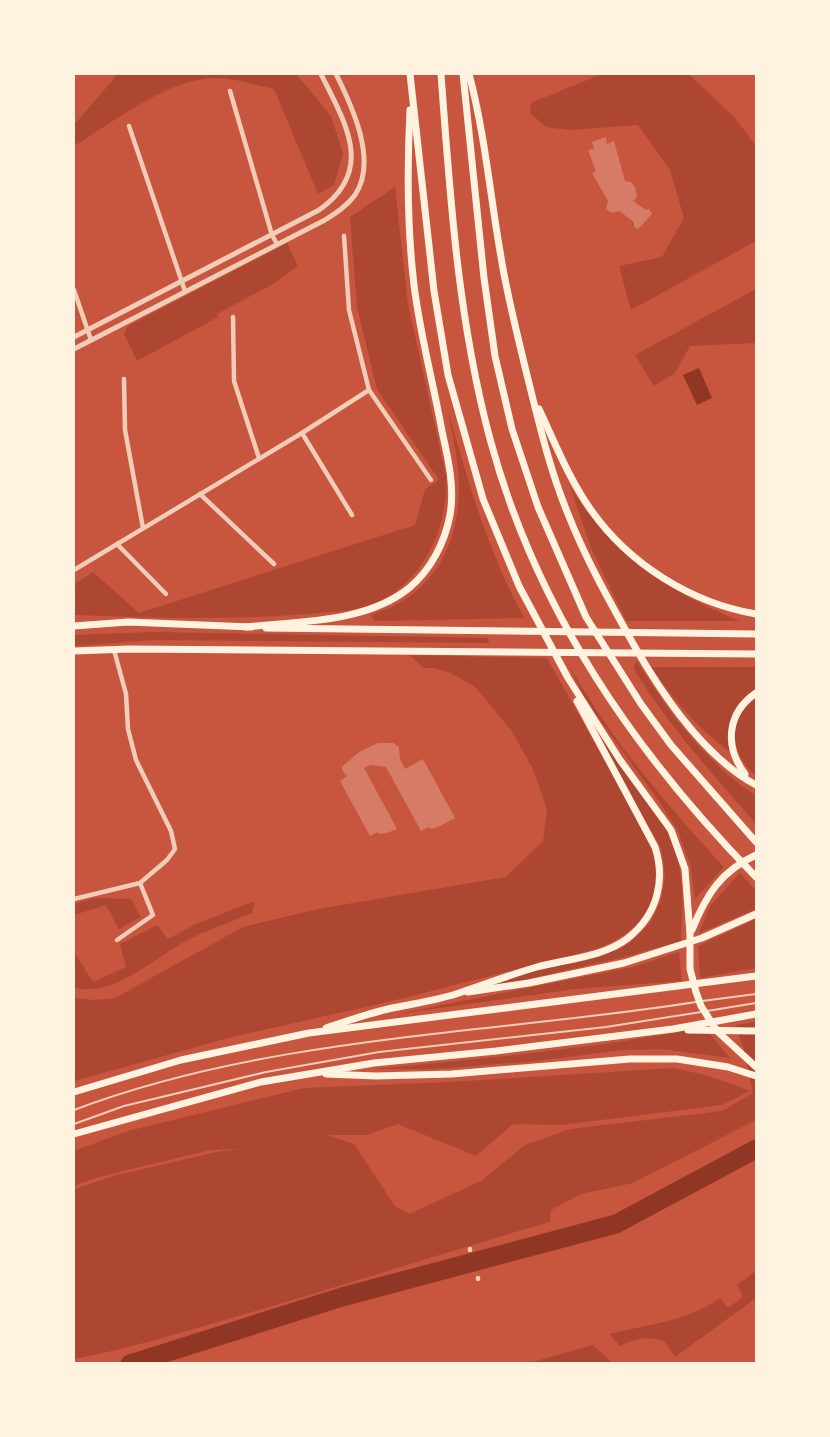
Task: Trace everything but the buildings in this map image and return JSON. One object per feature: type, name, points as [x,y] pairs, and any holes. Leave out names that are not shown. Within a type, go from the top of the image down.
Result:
[{"type":"main road","points":[[246,627],[343,615],[384,603],[419,579],[431,564],[446,530],[450,515],[451,480],[414,285],[406,180],[410,74]]},
{"type":"main road","points":[[441,74],[449,181],[472,357],[490,440],[510,500],[539,573],[575,644],[616,710],[702,819],[757,877]]},
{"type":"main road","points":[[463,74],[484,278],[495,356],[512,429],[538,507],[586,617],[656,724],[757,842]]},
{"type":"main road","points":[[469,74],[487,154],[501,258],[531,392],[544,445],[568,515],[611,604],[648,670],[708,747],[754,784]]},
{"type":"main road","points":[[410,91],[434,291],[451,387],[489,516],[519,586],[568,678],[620,760],[671,830],[685,869],[690,969],[701,1006],[717,1031],[757,1067]]},
{"type":"main road","points":[[531,392],[591,510],[626,548],[665,579],[689,593],[730,608],[757,614]]},
{"type":"main road","points":[[74,626],[128,622],[246,627],[757,634]]},
{"type":"main road","points":[[74,651],[757,654]]},
{"type":"main road","points":[[454,995],[490,981],[617,946],[637,930],[654,906],[661,871],[655,847],[589,726],[568,678]]},
{"type":"main road","points":[[754,784],[733,755],[730,729],[740,708],[757,693]]},
{"type":"main road","points":[[690,933],[706,898],[715,887],[730,870],[757,855]]},
{"type":"main road","points":[[309,1033],[384,1009],[624,963],[702,938],[757,914]]},
{"type":"main road","points":[[74,1092],[181,1060],[309,1033],[757,976]]},
{"type":"main road","points":[[74,1134],[261,1082],[374,1063],[673,1029],[757,1014]]},
{"type":"main road","points":[[673,1029],[757,1031]]},
{"type":"main road","points":[[311,1074],[452,1074],[630,1059],[677,1059],[727,1067],[757,1076]]},
{"type":"street","points":[[74,337],[334,200],[348,178],[352,148],[346,126],[321,74]]},
{"type":"street","points":[[74,349],[345,206],[356,194],[365,160],[361,134],[337,74]]},
{"type":"street","points":[[230,91],[272,235],[277,244]]},
{"type":"street","points":[[129,126],[185,291]]},
{"type":"street","points":[[344,236],[349,310],[369,390],[430,480]]},
{"type":"street","points":[[74,290],[91,340]]},
{"type":"street","points":[[233,317],[234,381],[259,458]]},
{"type":"street","points":[[124,379],[125,430],[143,528]]},
{"type":"street","points":[[74,570],[369,390]]},
{"type":"street","points":[[302,433],[352,515]]},
{"type":"street","points":[[200,494],[274,564]]},
{"type":"street","points":[[117,544],[166,594]]},
{"type":"street","points":[[74,899],[140,883],[167,860],[175,849],[171,831],[136,760],[128,729],[126,694],[114,650]]},
{"type":"street","points":[[117,940],[153,915],[140,883]]},
{"type":"lane","points":[[74,1110],[150,1086],[229,1066],[342,1046],[639,1011],[757,994]]},
{"type":"lane","points":[[74,1124],[136,1103],[266,1072],[379,1052],[606,1027],[757,1003]]},
{"type":"shaded area","points":[[118,74],[297,75],[331,116],[343,154],[334,185],[318,194],[274,89],[230,79],[197,80],[160,93],[74,146],[74,125]]},
{"type":"shaded area","points":[[602,74],[689,74],[735,118],[756,146],[756,241],[631,310],[619,266],[662,257],[684,218],[670,170],[638,125],[569,130],[546,127],[530,113],[531,103]]},
{"type":"shaded area","points":[[395,187],[408,304],[446,476],[443,516],[429,553],[418,569],[405,584],[389,596],[371,605],[348,610],[220,618],[74,615],[74,584],[93,572],[139,613],[415,525],[425,489],[439,480],[377,389],[357,307],[350,217]]},
{"type":"shaded area","points":[[287,243],[298,266],[273,284],[217,314],[218,317],[137,361],[124,334],[128,326]]},
{"type":"shaded area","points":[[756,289],[756,343],[690,346],[675,373],[654,386],[635,355]]},
{"type":"shaded area","points":[[699,368],[712,398],[697,405],[683,375]]},
{"type":"shaded area","points":[[448,411],[489,542],[524,618],[375,621],[371,615],[392,607],[426,582],[438,567],[454,530],[459,486]]},
{"type":"shaded area","points":[[570,487],[604,532],[644,568],[689,597],[740,621],[626,621],[591,548]]},
{"type":"shaded area","points":[[154,632],[488,638],[489,643],[152,640],[74,646],[74,635]]},
{"type":"shaded area","points":[[410,655],[547,658],[650,842],[655,878],[653,894],[640,921],[614,941],[596,949],[388,1002],[232,1037],[74,1081],[74,998],[115,998],[243,927],[318,909],[506,877],[543,841],[547,809],[533,769],[511,730],[475,687],[451,673],[423,668]]},
{"type":"shaded area","points":[[637,661],[690,736],[721,768],[756,796],[756,824],[661,709],[633,667]]},
{"type":"shaded area","points":[[568,663],[620,744],[724,867],[695,899],[691,868],[678,831],[585,700]]},
{"type":"shaded area","points":[[651,667],[756,667],[756,688],[733,716],[730,752],[687,713]]},
{"type":"shaded area","points":[[756,699],[756,776],[741,758],[735,726],[746,707]]},
{"type":"shaded area","points":[[587,719],[649,801],[669,836],[681,875],[681,941],[515,982],[492,984],[618,950],[632,941],[651,922],[661,900],[665,875],[661,848]]},
{"type":"shaded area","points":[[740,873],[756,891],[756,909],[699,933],[710,906]]},
{"type":"shaded area","points":[[95,898],[131,899],[141,917],[119,929],[106,905],[74,915],[74,904]]},
{"type":"shaded area","points":[[255,901],[252,913],[186,941],[119,982],[90,989],[74,988],[74,952],[93,982],[126,967],[120,944],[157,925],[168,939],[196,924]]},
{"type":"shaded area","points":[[756,919],[756,968],[700,978],[698,946]]},
{"type":"shaded area","points":[[679,952],[682,981],[575,989],[397,1014],[633,967]]},
{"type":"shaded area","points":[[756,1022],[756,1120],[633,1183],[581,1194],[551,1210],[550,1222],[190,1330],[74,1359],[74,1189],[113,1176],[240,1149],[210,1150],[99,1177],[74,1186],[74,1151],[128,1131],[304,1088],[674,1068],[709,1076],[750,1091],[722,1105],[561,1125],[513,1124],[476,1156],[398,1124],[367,1135],[327,1135],[354,1144],[395,1206],[409,1214],[481,1181],[525,1145],[570,1129],[722,1111],[753,1093],[743,1046],[735,1025]]},
{"type":"shaded area","points":[[704,1027],[730,1058],[660,1049],[623,1050],[537,1061],[434,1069],[375,1069],[581,1047]]},
{"type":"shaded area","points":[[756,1271],[756,1298],[675,1357],[664,1341],[641,1339],[620,1346],[609,1334],[681,1317],[720,1298],[728,1308],[743,1297],[737,1285]]},
{"type":"shaded area","points":[[593,1345],[612,1363],[529,1363]]},
{"type":"waterway","points":[[130,1364],[342,1297],[616,1224],[756,1149]]}]
